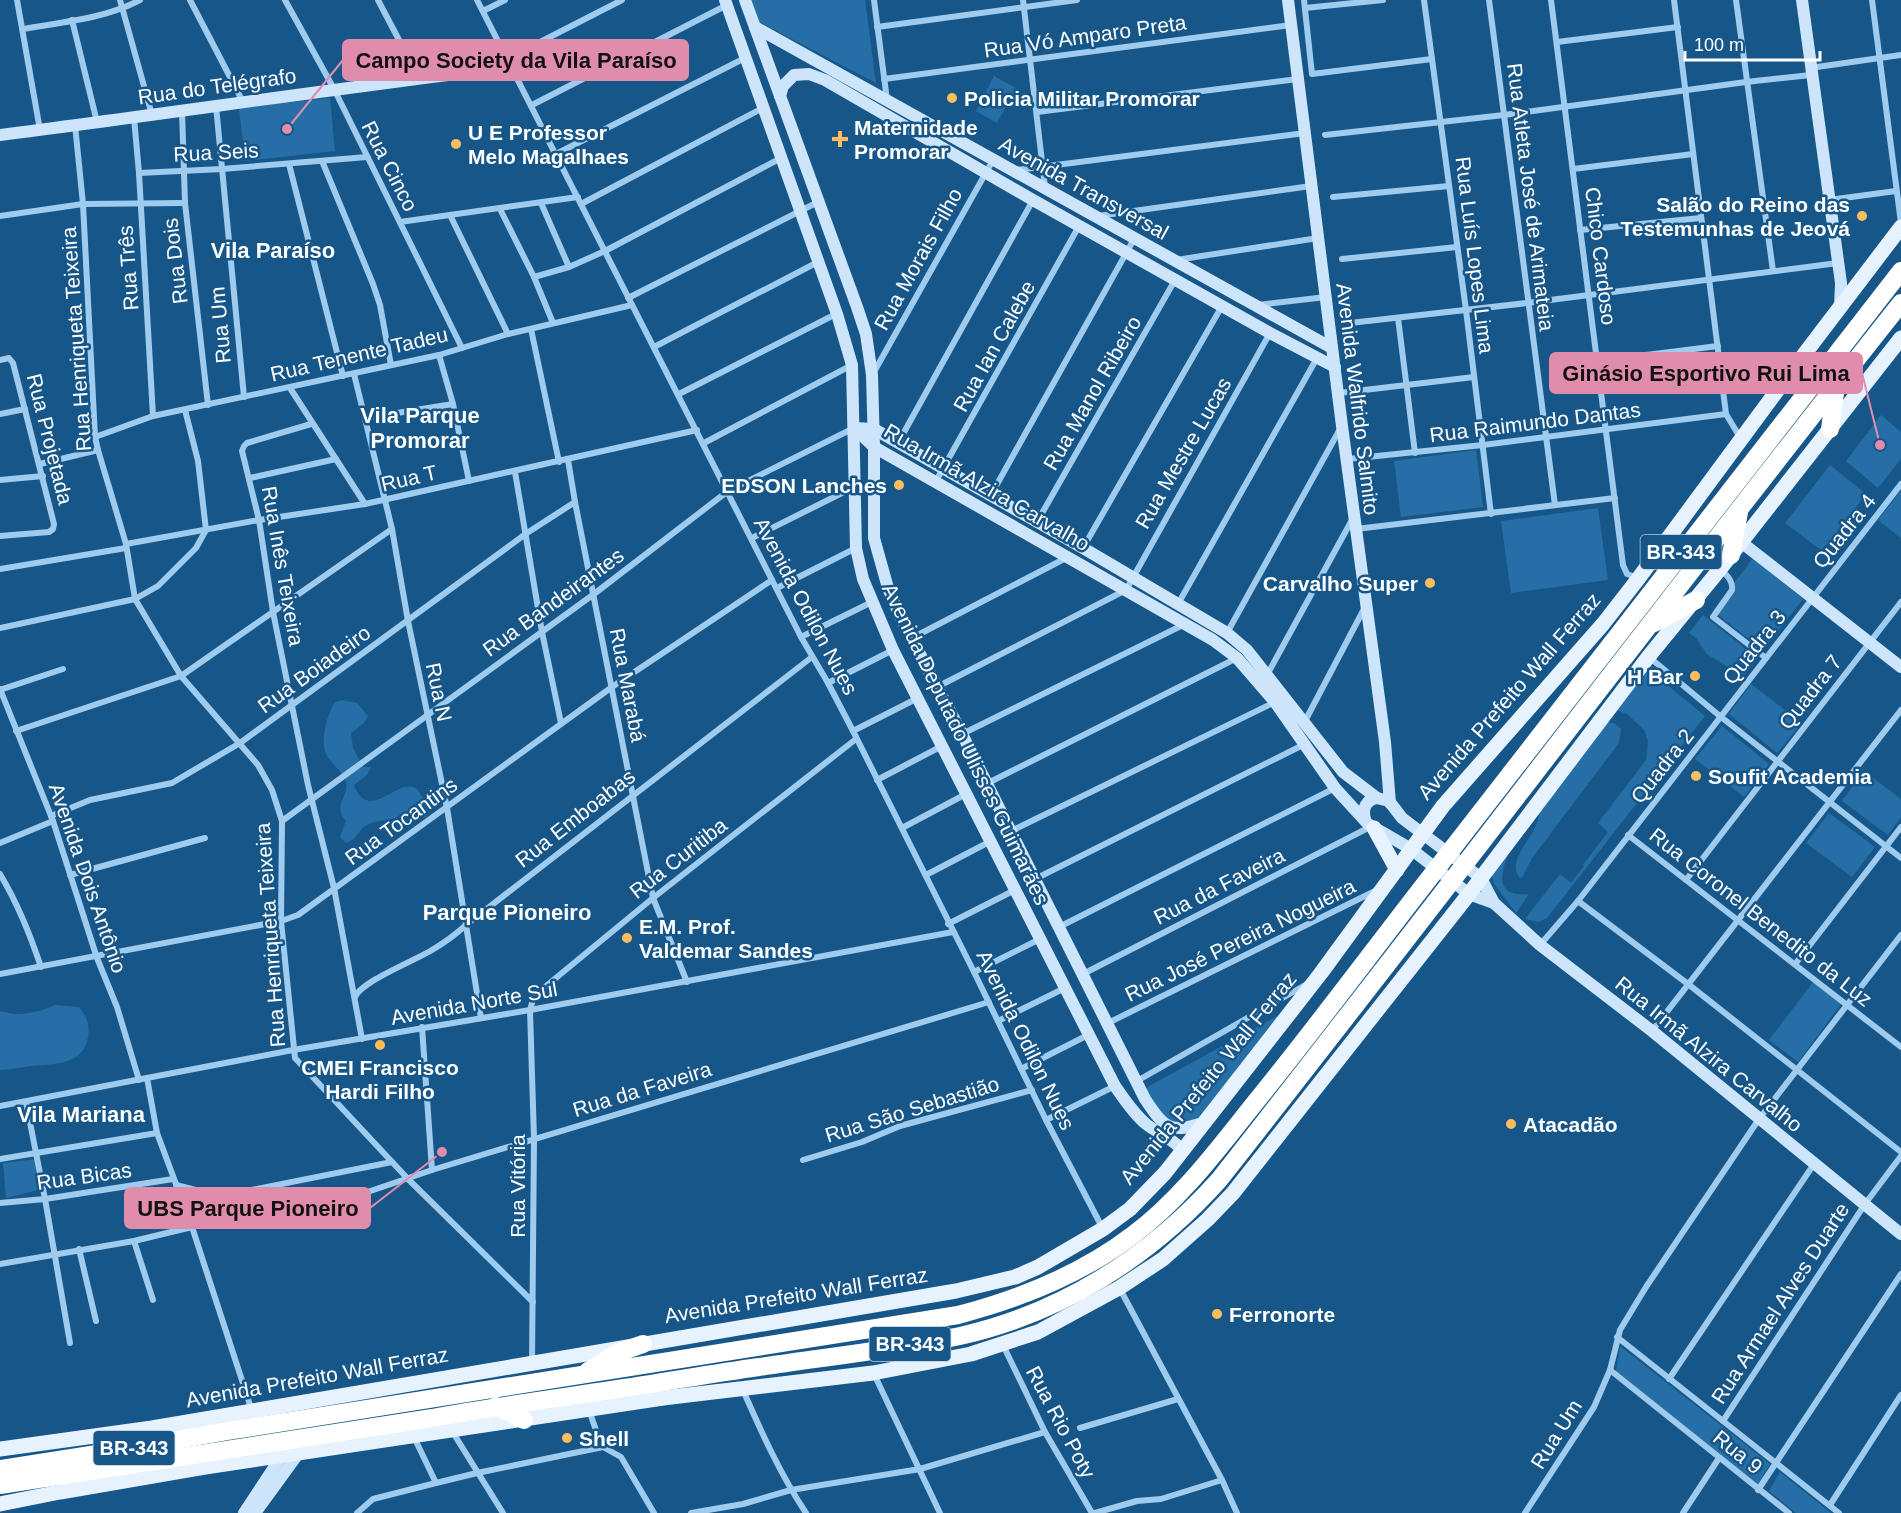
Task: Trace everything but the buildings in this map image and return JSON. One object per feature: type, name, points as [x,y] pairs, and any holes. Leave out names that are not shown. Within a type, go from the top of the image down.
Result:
[{"type":"highway","name":"Avenida Prefeito Wall Ferraz","points":[[0,1469],[958,1316],[1019,1296],[1063,1277],[1107,1252],[1132,1236],[1158,1214],[1203,1167],[1293,1056],[1585,675],[1901,271]]},
{"type":"highway","name":"BR-343","points":[[0,1485],[960,1335],[1028,1314],[1071,1295],[1141,1253],[1195,1208],[1219,1180],[1901,303]]},
{"type":"highway","points":[[1830,429],[1836,385]]},
{"type":"highway","points":[[1731,555],[1739,509]]},
{"type":"highway","points":[[1648,627],[1696,600]]},
{"type":"highway","points":[[583,1375],[615,1354],[643,1344]]},
{"type":"highway","points":[[496,1406],[524,1420]]},
{"type":"main road","name":"Avenida Prefeito Wall Ferraz","points":[[0,1449],[152,1428],[532,1362],[905,1301],[994,1283],[1038,1267],[1103,1229],[1130,1209],[1158,1182],[1317,978],[1387,885],[1422,833],[1480,763],[1603,624],[1840,308],[1847,287],[1901,225]]},
{"type":"main road","points":[[0,1504],[205,1467],[589,1409],[873,1373],[971,1354],[1003,1345],[1038,1332],[1119,1288],[1163,1259],[1208,1220],[1233,1192],[1469,894],[1649,656],[1696,600],[1901,338]]},
{"type":"main road","points":[[1372,825],[1397,870]]},
{"type":"street","points":[[17,0],[40,130]]},
{"type":"street","points":[[120,0],[152,115]]},
{"type":"street","points":[[23,29],[123,9],[140,0]]},
{"type":"street","points":[[190,0],[243,102]]},
{"type":"street","name":"Rua Cinco","points":[[285,0],[334,88],[462,348]]},
{"type":"street","points":[[378,0],[420,78]]},
{"type":"street","name":"Avenida Odilon Nues","points":[[477,0],[628,298],[704,442],[801,637],[828,683],[878,780],[1046,1120],[1103,1229]]},
{"type":"street","points":[[483,11],[505,0]]},
{"type":"street","points":[[509,63],[622,0]]},
{"type":"street","name":"Avenida Deputado Ulisses Guimarães","points":[[745,0],[866,334],[872,375],[874,538],[888,588],[911,638],[962,734],[1009,832],[1145,1099],[1156,1116],[1166,1125],[1176,1129],[1206,1122]]},
{"type":"street","points":[[874,0],[887,100]]},
{"type":"street","points":[[877,27],[1023,4],[1077,0]]},
{"type":"street","name":"Avenida Walfrido Salmito","points":[[1288,0],[1392,806]]},
{"type":"street","points":[[1304,0],[1312,74],[1432,59]]},
{"type":"street","points":[[1305,8],[1383,0]]},
{"type":"street","name":"Rua Luís Lopes Lima","points":[[1424,0],[1491,514]]},
{"type":"street","name":"Rua Atleta José de Arimateia","points":[[1489,0],[1555,505]]},
{"type":"street","name":"Chico Cardoso","points":[[1551,0],[1624,570],[1638,579]]},
{"type":"street","points":[[1674,0],[1726,414],[1741,439]]},
{"type":"street","points":[[1736,0],[1773,271]]},
{"type":"street","points":[[1802,0],[1838,263],[1847,287]]},
{"type":"street","points":[[1872,0],[1901,225]]},
{"type":"street","points":[[532,105],[726,2]]},
{"type":"street","name":"Avenida Deputado Ulisses Guimarães","points":[[726,2],[837,314],[852,365],[856,548],[863,579],[893,650],[1114,1086],[1147,1125],[1176,1144],[1181,1149],[1181,1154]]},
{"type":"street","points":[[1023,4],[1045,188]]},
{"type":"street","points":[[72,20],[98,122]]},
{"type":"street","name":"Rua Vó Amparo Preta","points":[[884,79],[1292,24]]},
{"type":"street","name":"Avenida Transversal","points":[[755,27],[1332,348]]},
{"type":"street","points":[[1557,42],[1678,27]]},
{"type":"street","points":[[1325,135],[1504,115],[1564,105],[1746,82],[1901,56]]},
{"type":"street","points":[[556,154],[746,58]]},
{"type":"street","name":"Rua do Telégrafo","points":[[0,135],[420,78],[509,63]]},
{"type":"street","name":"Avenida Transversal","points":[[780,96],[783,86],[795,75],[817,76],[1175,280],[1335,367]]},
{"type":"street","points":[[1037,112],[1298,79]]},
{"type":"street","name":"Rua Um","points":[[216,106],[244,397]]},
{"type":"street","points":[[400,222],[579,200],[763,108]]},
{"type":"street","name":"Rua Dois","points":[[182,111],[185,203],[208,405]]},
{"type":"street","name":"Rua Três","points":[[134,118],[153,416]]},
{"type":"street","name":"Rua Henriqueta Teixeira","points":[[75,125],[83,204],[95,437],[98,450],[126,546],[135,599],[181,676],[258,765],[272,790],[282,820],[281,921],[293,1050],[300,1065],[408,1179],[533,1302]]},
{"type":"street","points":[[1014,171],[1305,133]]},
{"type":"street","points":[[1573,169],[1693,154]]},
{"type":"street","name":"Rua Seis","points":[[139,173],[222,169],[367,157]]},
{"type":"street","points":[[534,277],[569,267],[605,252],[781,158]]},
{"type":"street","name":"Rua Morais Filho","points":[[872,375],[993,160]]},
{"type":"street","points":[[322,161],[373,284],[382,313],[391,365]]},
{"type":"street","points":[[290,164],[343,376]]},
{"type":"street","points":[[787,173],[805,166]]},
{"type":"street","points":[[1094,217],[1311,186]]},
{"type":"street","points":[[1333,197],[1449,186]]},
{"type":"street","points":[[1829,200],[1896,192]]},
{"type":"street","points":[[897,444],[1033,200]]},
{"type":"street","points":[[628,298],[818,202]]},
{"type":"street","points":[[0,216],[83,204],[185,203]]},
{"type":"street","points":[[541,203],[569,267]]},
{"type":"street","points":[[500,209],[534,277],[553,323]]},
{"type":"street","points":[[450,215],[508,334]]},
{"type":"street","points":[[1580,230],[1701,218]]},
{"type":"street","name":"Rua Ian Calebe","points":[[936,481],[1079,226]]},
{"type":"street","points":[[1174,260],[1318,238]]},
{"type":"street","points":[[990,496],[1134,239]]},
{"type":"street","points":[[1342,260],[1457,247]]},
{"type":"street","points":[[654,347],[818,262]]},
{"type":"street","points":[[1350,323],[1838,263]]},
{"type":"street","name":"Rua Manol Ribeiro","points":[[1037,522],[1175,280]]},
{"type":"street","points":[[1254,305],[1326,297]]},
{"type":"street","name":"Rua Tenente Tadeu","points":[[95,437],[153,416],[439,355],[508,334],[632,305]]},
{"type":"street","points":[[1083,548],[1222,306]]},
{"type":"street","points":[[679,394],[837,314]]},
{"type":"street","points":[[1398,318],[1415,453]]},
{"type":"street","points":[[531,329],[559,462]]},
{"type":"street","name":"Rua Mestre Lucas","points":[[1126,590],[1270,333]]},
{"type":"street","points":[[1598,362],[1718,346]]},
{"type":"street","points":[[439,355],[453,404],[469,481]]},
{"type":"street","points":[[1178,604],[1317,358]]},
{"type":"street","name":"Rua Projetada","points":[[0,360],[10,359],[40,464],[54,524],[49,532],[0,536]]},
{"type":"street","points":[[704,442],[852,365]]},
{"type":"street","name":"Rua N","points":[[354,374],[392,529],[426,714],[447,808],[481,1018]]},
{"type":"street","points":[[1339,393],[1474,377]]},
{"type":"street","points":[[290,388],[311,424],[365,504]]},
{"type":"street","points":[[366,418],[453,404]]},
{"type":"street","points":[[0,414],[25,409]]},
{"type":"street","points":[[0,628],[135,599],[158,586],[196,548],[206,530],[198,461],[185,410]]},
{"type":"street","name":"Rua Raimundo Dantas","points":[[1348,459],[1483,445],[1726,414]]},
{"type":"street","name":"Rua Inês Teixeira","points":[[311,424],[244,446],[242,451],[259,520],[273,612],[312,800],[334,888],[355,997]]},
{"type":"street","points":[[1227,633],[1342,426]]},
{"type":"street","name":"Rua Irmã Alzira Carvalho","points":[[854,428],[874,429],[1227,633],[1247,650],[1343,772],[1377,798],[1384,799],[1402,818],[1481,878],[1494,903],[1540,945],[1652,1031],[1901,1234]]},
{"type":"street","name":"Rua Irmã Alzira Carvalho","points":[[854,428],[874,447],[1213,640],[1237,658],[1275,702],[1335,788],[1356,812],[1372,825],[1411,849],[1469,894],[1494,903]]},
{"type":"street","name":"Rua Bandeirantes","points":[[282,820],[594,594],[728,491],[854,428]]},
{"type":"street","name":"Rua T","points":[[0,569],[259,520],[365,504],[697,430]]},
{"type":"street","points":[[40,464],[98,450]]},
{"type":"street","points":[[250,478],[336,459]]},
{"type":"street","name":"Rua Marabá","points":[[568,460],[574,502],[653,898],[687,982]]},
{"type":"street","points":[[515,472],[542,632],[561,723]]},
{"type":"street","points":[[0,480],[43,476]]},
{"type":"street","name":"Quadra 4","points":[[1813,598],[1901,484]]},
{"type":"street","points":[[752,538],[854,487]]},
{"type":"street","points":[[1267,676],[1355,523],[1491,514],[1615,498]]},
{"type":"street","name":"Rua Boiadeiro","points":[[0,843],[90,800],[172,783],[240,743],[527,533],[574,502]]},
{"type":"street","points":[[16,731],[181,676],[392,529]]},
{"type":"street","points":[[777,588],[856,548]]},
{"type":"street","points":[[1766,658],[1713,617],[1732,590],[1728,576],[1731,555],[1813,598],[1901,667]]},
{"type":"street","points":[[911,638],[1069,557]]},
{"type":"street","name":"Rua Tocantins","points":[[0,975],[281,921],[298,915],[561,723],[772,580]]},
{"type":"street","points":[[937,687],[1126,590]]},
{"type":"street","name":"Quadra 3","points":[[1721,717],[1813,598]]},
{"type":"street","points":[[801,637],[873,601]]},
{"type":"street","name":"Quadra 7","points":[[1686,880],[1901,602]]},
{"type":"street","points":[[1304,723],[1366,605]]},
{"type":"street","points":[[962,734],[1186,624]]},
{"type":"street","points":[[828,683],[893,650]]},
{"type":"street","points":[[1649,656],[1777,762],[1901,858]]},
{"type":"street","name":"Rua Emboabas","points":[[355,997],[369,982],[453,937],[633,794],[812,657]]},
{"type":"street","points":[[985,784],[1237,658]]},
{"type":"street","points":[[0,689],[63,669]]},
{"type":"street","name":"Avenida Dois Antônio","points":[[0,689],[52,819],[97,957],[117,1007],[139,1080]]},
{"type":"street","points":[[853,731],[918,698]]},
{"type":"street","points":[[1009,832],[1275,702]]},
{"type":"street","points":[[1652,1031],[1901,710]]},
{"type":"street","points":[[930,723],[949,711]]},
{"type":"street","name":"Quadra 2","points":[[1540,945],[1578,901],[1721,717]]},
{"type":"street","name":"Rua Curitiba","points":[[530,1011],[537,992],[653,898],[856,740]]},
{"type":"street","points":[[1034,880],[1305,744]]},
{"type":"street","points":[[878,780],[942,746]]},
{"type":"street","points":[[1059,927],[1335,788]]},
{"type":"street","points":[[902,828],[966,794]]},
{"type":"street","points":[[1377,798],[1366,804],[1364,811],[1372,825],[1383,828],[1391,822],[1392,806]]},
{"type":"street","name":"Rua da Faveira","points":[[1083,975],[1372,825]]},
{"type":"street","points":[[1796,963],[1901,827]]},
{"type":"street","name":"Rua Coronel Benedito da Luz","points":[[1628,835],[1900,1045]]},
{"type":"street","points":[[70,875],[205,838]]},
{"type":"street","points":[[926,875],[991,842]]},
{"type":"street","points":[[0,874],[14,896],[41,967]]},
{"type":"street","name":"Rua José Pereira Nogueira","points":[[1107,1024],[1387,885]]},
{"type":"street","points":[[948,924],[1015,890]]},
{"type":"street","points":[[1578,901],[1688,984],[1901,1154]]},
{"type":"street","name":"Avenida Norte Sul","points":[[0,1106],[293,1050],[530,1011],[953,932]]},
{"type":"street","name":"Rua Um","points":[[1525,1513],[1594,1407],[1610,1370],[1617,1338],[1626,1317],[1759,1119],[1901,936]]},
{"type":"street","points":[[974,972],[1040,939]]},
{"type":"street","points":[[1137,1081],[1317,978]]},
{"type":"street","points":[[998,1021],[1065,988]]},
{"type":"street","points":[[355,997],[362,1038]]},
{"type":"street","name":"Rua da Faveira","points":[[306,1213],[432,1170],[989,1002]]},
{"type":"street","name":"Rua Vitória","points":[[530,1011],[534,1139],[532,1362]]},
{"type":"street","points":[[422,1027],[432,1170]]},
{"type":"street","points":[[1021,1069],[1088,1035]]},
{"type":"street","points":[[147,1078],[157,1133],[192,1227],[252,1411]]},
{"type":"street","points":[[1046,1120],[1114,1086]]},
{"type":"street","name":"Rua São Sebastião","points":[[803,1160],[862,1142],[900,1126],[1032,1090]]},
{"type":"street","points":[[1128,1104],[1140,1103],[1145,1099]]},
{"type":"street","points":[[26,1102],[70,1343]]},
{"type":"street","points":[[0,1159],[157,1133]]},
{"type":"street","name":"Rua Armael Alves Duarte","points":[[1723,1421],[1865,1204],[1901,1154]]},
{"type":"street","points":[[175,1182],[226,1196],[392,1162]]},
{"type":"street","points":[[1669,1378],[1814,1164]]},
{"type":"street","name":"Rua Bicas","points":[[0,1203],[175,1182]]},
{"type":"street","points":[[0,1254],[0,1264],[134,1241],[192,1227]]},
{"type":"street","points":[[134,1241],[153,1300]]},
{"type":"street","points":[[79,1249],[96,1321]]},
{"type":"street","points":[[1758,1490],[1901,1274]]},
{"type":"street","points":[[1119,1288],[1222,1480],[1237,1513]]},
{"type":"street","points":[[1617,1338],[1839,1513]]},
{"type":"street","name":"Rua Rio Poty","points":[[1003,1345],[1045,1432],[1094,1513]]},
{"type":"street","name":"Rua 9","points":[[1610,1370],[1787,1512]]},
{"type":"street","points":[[873,1373],[940,1513]]},
{"type":"street","points":[[741,1388],[791,1490],[806,1513]]},
{"type":"street","points":[[1830,1505],[1901,1395]]},
{"type":"street","points":[[1080,1428],[1178,1399]]},
{"type":"street","points":[[589,1409],[603,1448]]},
{"type":"street","points":[[452,1431],[504,1513]]},
{"type":"street","points":[[691,1513],[743,1504],[791,1490],[920,1469],[1045,1432]]},
{"type":"street","points":[[414,1437],[436,1483]]},
{"type":"street","points":[[357,1513],[373,1500],[436,1483],[603,1448],[621,1457],[654,1513]]},
{"type":"street","points":[[255,1513],[298,1454]]},
{"type":"street","points":[[244,1513],[281,1457]]},
{"type":"street","points":[[1683,1513],[1719,1458]]},
{"type":"street","points":[[1094,1513],[1137,1501],[1161,1499],[1222,1480]]},
{"type":"shaded area","points":[[751,0],[865,0],[876,83],[759,22]]},
{"type":"shaded area","points":[[994,76],[1016,88],[997,123],[976,111]]},
{"type":"shaded area","points":[[330,98],[335,151],[245,161],[239,108]]},
{"type":"shaded area","points":[[1881,415],[1901,432],[1901,459],[1878,488],[1846,461]]},
{"type":"shaded area","points":[[1476,450],[1483,507],[1401,517],[1394,461]]},
{"type":"shaded area","points":[[1830,465],[1866,494],[1822,551],[1785,523]]},
{"type":"shaded area","points":[[1901,490],[1901,538],[1878,520]]},
{"type":"shaded area","points":[[1598,508],[1608,580],[1511,593],[1501,521]]},
{"type":"shaded area","points":[[1753,558],[1803,599],[1763,650],[1713,611]]},
{"type":"shaded area","points":[[1703,615],[1757,658],[1743,677],[1707,654],[1696,638],[1689,633]]},
{"type":"shaded area","points":[[1644,666],[1705,716],[1547,918],[1538,922],[1525,919],[1560,874],[1571,883],[1584,866],[1608,832],[1598,823],[1646,760],[1648,741],[1644,730],[1628,715],[1611,707]]},
{"type":"shaded area","points":[[1751,684],[1802,723],[1777,753],[1729,714]]},
{"type":"shaded area","points":[[342,700],[357,703],[368,716],[364,723],[351,733],[353,748],[363,767],[371,767],[367,775],[354,785],[360,796],[368,801],[376,800],[410,786],[417,789],[428,805],[430,810],[426,817],[406,812],[395,818],[368,825],[349,842],[346,843],[340,837],[346,821],[342,815],[341,806],[346,782],[327,756],[324,736],[329,714],[335,702]]},
{"type":"shaded area","points":[[1606,722],[1614,723],[1621,729],[1619,743],[1532,858],[1522,878],[1519,877],[1516,870],[1518,857],[1537,823],[1539,808]]},
{"type":"shaded area","points":[[1722,726],[1769,764],[1744,797],[1695,759]]},
{"type":"shaded area","points":[[1864,771],[1901,799],[1901,817],[1888,835],[1842,801]]},
{"type":"shaded area","points":[[1829,813],[1875,847],[1852,877],[1806,843]]},
{"type":"shaded area","points":[[1518,834],[1502,873],[1506,889],[1515,893],[1529,894],[1516,913],[1493,882],[1492,875]]},
{"type":"shaded area","points":[[1813,982],[1841,1004],[1798,1062],[1769,1040]]},
{"type":"shaded area","points":[[55,1005],[79,1007],[86,1017],[89,1028],[88,1037],[80,1053],[74,1058],[59,1063],[0,1070],[0,1011],[14,1014],[28,1013]]},
{"type":"shaded area","points":[[1283,1013],[1201,1118],[1173,1125],[1144,1093],[1149,1086]]},
{"type":"shaded area","points":[[37,1159],[42,1189],[6,1198],[3,1163]]},
{"type":"shaded area","points":[[1620,1346],[1770,1464],[1757,1486],[1616,1372]]},
{"type":"shaded area","points":[[1780,1472],[1831,1513],[1796,1513],[1769,1491]]},
{"type":"place","name":"Policia Militar Promorar","points":[[952,98]]},
{"type":"place","name":"Campo Society da Vila Paraíso","points":[[287,129]]},
{"type":"place","name":"Maternidade Promorar","points":[[840,139]]},
{"type":"place","name":"U E Professor Melo Magalhaes","points":[[456,144]]},
{"type":"place","name":"Salão do Reino das Testemunhas de Jeová","points":[[1862,216]]},
{"type":"place","name":"Ginásio Esportivo Rui Lima","points":[[1880,445]]},
{"type":"place","name":"EDSON Lanches","points":[[899,485]]},
{"type":"place","name":"Carvalho Super","points":[[1430,583]]},
{"type":"place","name":"H Bar","points":[[1695,676]]},
{"type":"place","name":"Soufit Academia","points":[[1696,776]]},
{"type":"place","name":"E.M. Prof. Valdemar Sandes","points":[[627,938]]},
{"type":"place","name":"CMEI Francisco Hardi Filho","points":[[380,1045]]},
{"type":"place","name":"Atacadão","points":[[1511,1124]]},
{"type":"place","name":"UBS Parque Pioneiro","points":[[442,1152]]},
{"type":"place","name":"Ferronorte","points":[[1217,1314]]},
{"type":"place","name":"Shell","points":[[567,1438]]},
{"type":"district","name":"Vila Paraíso","points":[[273,250]]},
{"type":"district","name":"Vila Parque Promorar","points":[[420,428]]},
{"type":"district","name":"Parque Pioneiro","points":[[507,912]]},
{"type":"district","name":"Vila Mariana","points":[[81,1114]]}]
